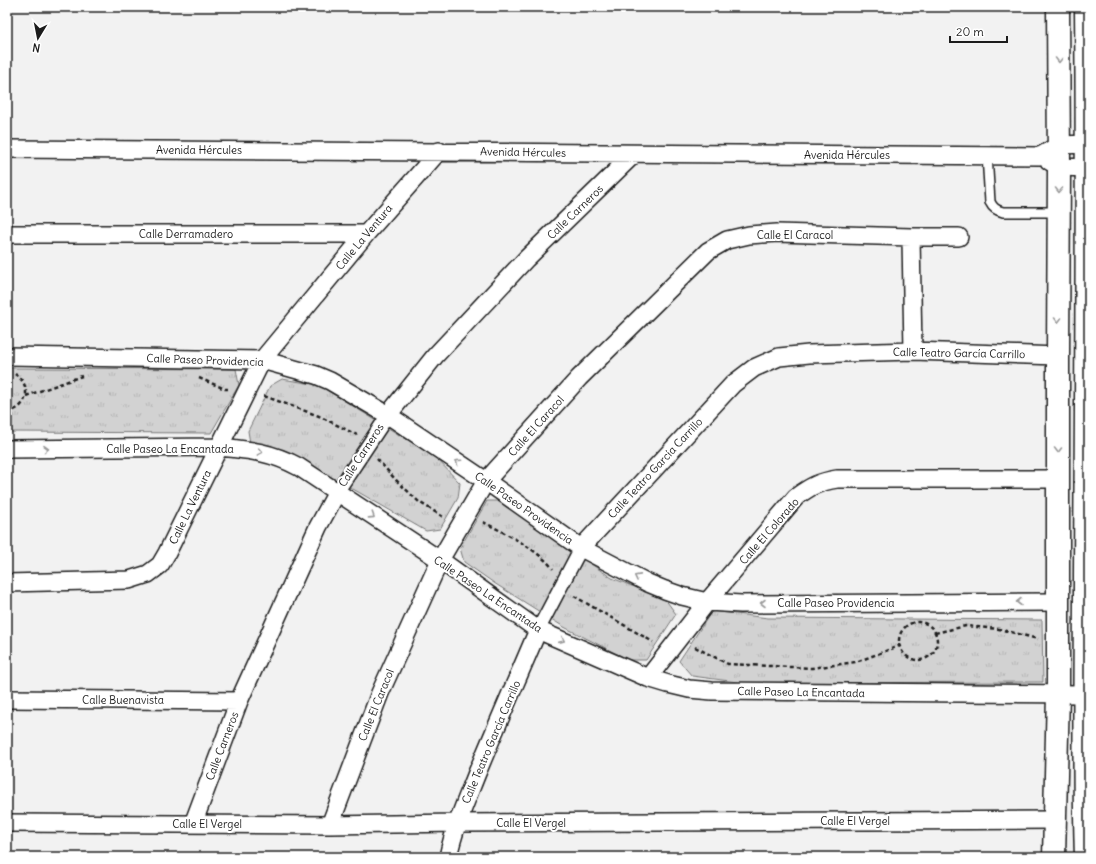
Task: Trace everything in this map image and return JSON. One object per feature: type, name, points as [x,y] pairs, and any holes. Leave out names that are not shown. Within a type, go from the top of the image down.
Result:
[{"type":"street","points":[[1054,857],[1058,694],[1058,7]]},
{"type":"street","points":[[1086,7],[1088,144],[1085,694],[1087,821],[1086,857]]},
{"type":"street","points":[[1040,156],[1059,145],[1088,144]]},
{"type":"street","name":"Avenida Hércules","points":[[7,149],[987,155],[1040,156],[1059,167],[1088,168]]},
{"type":"street","name":"Calle La Ventura","points":[[7,583],[129,580],[148,574],[160,565],[262,360],[366,234],[440,151]]},
{"type":"street","name":"Calle Carneros","points":[[193,824],[239,701],[318,527],[337,492],[368,444],[388,415],[435,356],[526,259],[634,154]]},
{"type":"street","name":"Calle Derramadero","points":[[7,234],[366,234]]},
{"type":"street","name":"Calle El Caracol","points":[[330,825],[380,693],[440,560],[486,481],[579,378],[708,251],[727,240],[749,235],[777,234],[959,237]]},
{"type":"street","points":[[911,237],[913,351]]},
{"type":"street","name":"Calle Teatro García Carrillo","points":[[448,857],[457,823],[538,630],[581,548],[734,384],[754,368],[779,357],[809,354],[913,351],[1058,356]]},
{"type":"street","name":"Calle Paseo Providencia","points":[[8,364],[262,360],[316,375],[330,381],[388,415],[486,481],[581,548],[648,583],[682,596],[707,602],[749,604],[1058,602]]},
{"type":"street","name":"Calle Paseo La Encantada","points":[[7,449],[219,447],[249,450],[284,459],[299,467],[440,560],[538,630],[648,678],[689,689],[712,691],[1085,694]]},
{"type":"street","name":"Calle El Colorado","points":[[648,678],[707,602],[796,497],[809,488],[822,482],[837,479],[1058,479]]},
{"type":"street","name":"Calle Buenavista","points":[[7,699],[239,701]]},
{"type":"street","name":"Calle El Vergel","points":[[7,822],[330,825],[1054,820]]},
{"type":"lane","points":[[987,155],[990,202],[992,207],[1003,212],[1059,212]]},
{"type":"path","points":[[7,412],[14,411],[19,407],[24,402],[26,396],[26,388],[24,383],[8,364]]},
{"type":"path","points":[[26,396],[84,376]]},
{"type":"path","points":[[198,377],[224,389],[247,390],[319,416],[368,444],[396,480],[419,502],[463,521],[500,530],[527,546],[549,563],[561,585],[669,652]]},
{"type":"path","points":[[914,622],[920,622],[932,628],[937,639],[937,646],[934,652],[924,659],[912,660],[902,652],[899,646],[898,640],[903,628],[914,622]]},
{"type":"path","points":[[935,633],[966,626],[1000,629],[1058,644]]},
{"type":"path","points":[[681,636],[692,646],[728,664],[812,668],[856,662],[899,646]]},
{"type":"green space","points":[[7,368],[236,369],[239,385],[211,433],[7,432]]},
{"type":"green space","points":[[282,379],[319,385],[435,457],[460,483],[458,498],[440,529],[426,531],[302,461],[250,443],[248,431],[270,386]]},
{"type":"green space","points":[[487,501],[503,501],[552,538],[612,578],[665,599],[676,614],[646,660],[629,660],[564,627],[494,583],[464,562],[460,548]]},
{"type":"green space","points":[[712,611],[768,618],[1042,620],[1043,682],[745,683],[692,676],[679,661]]}]
